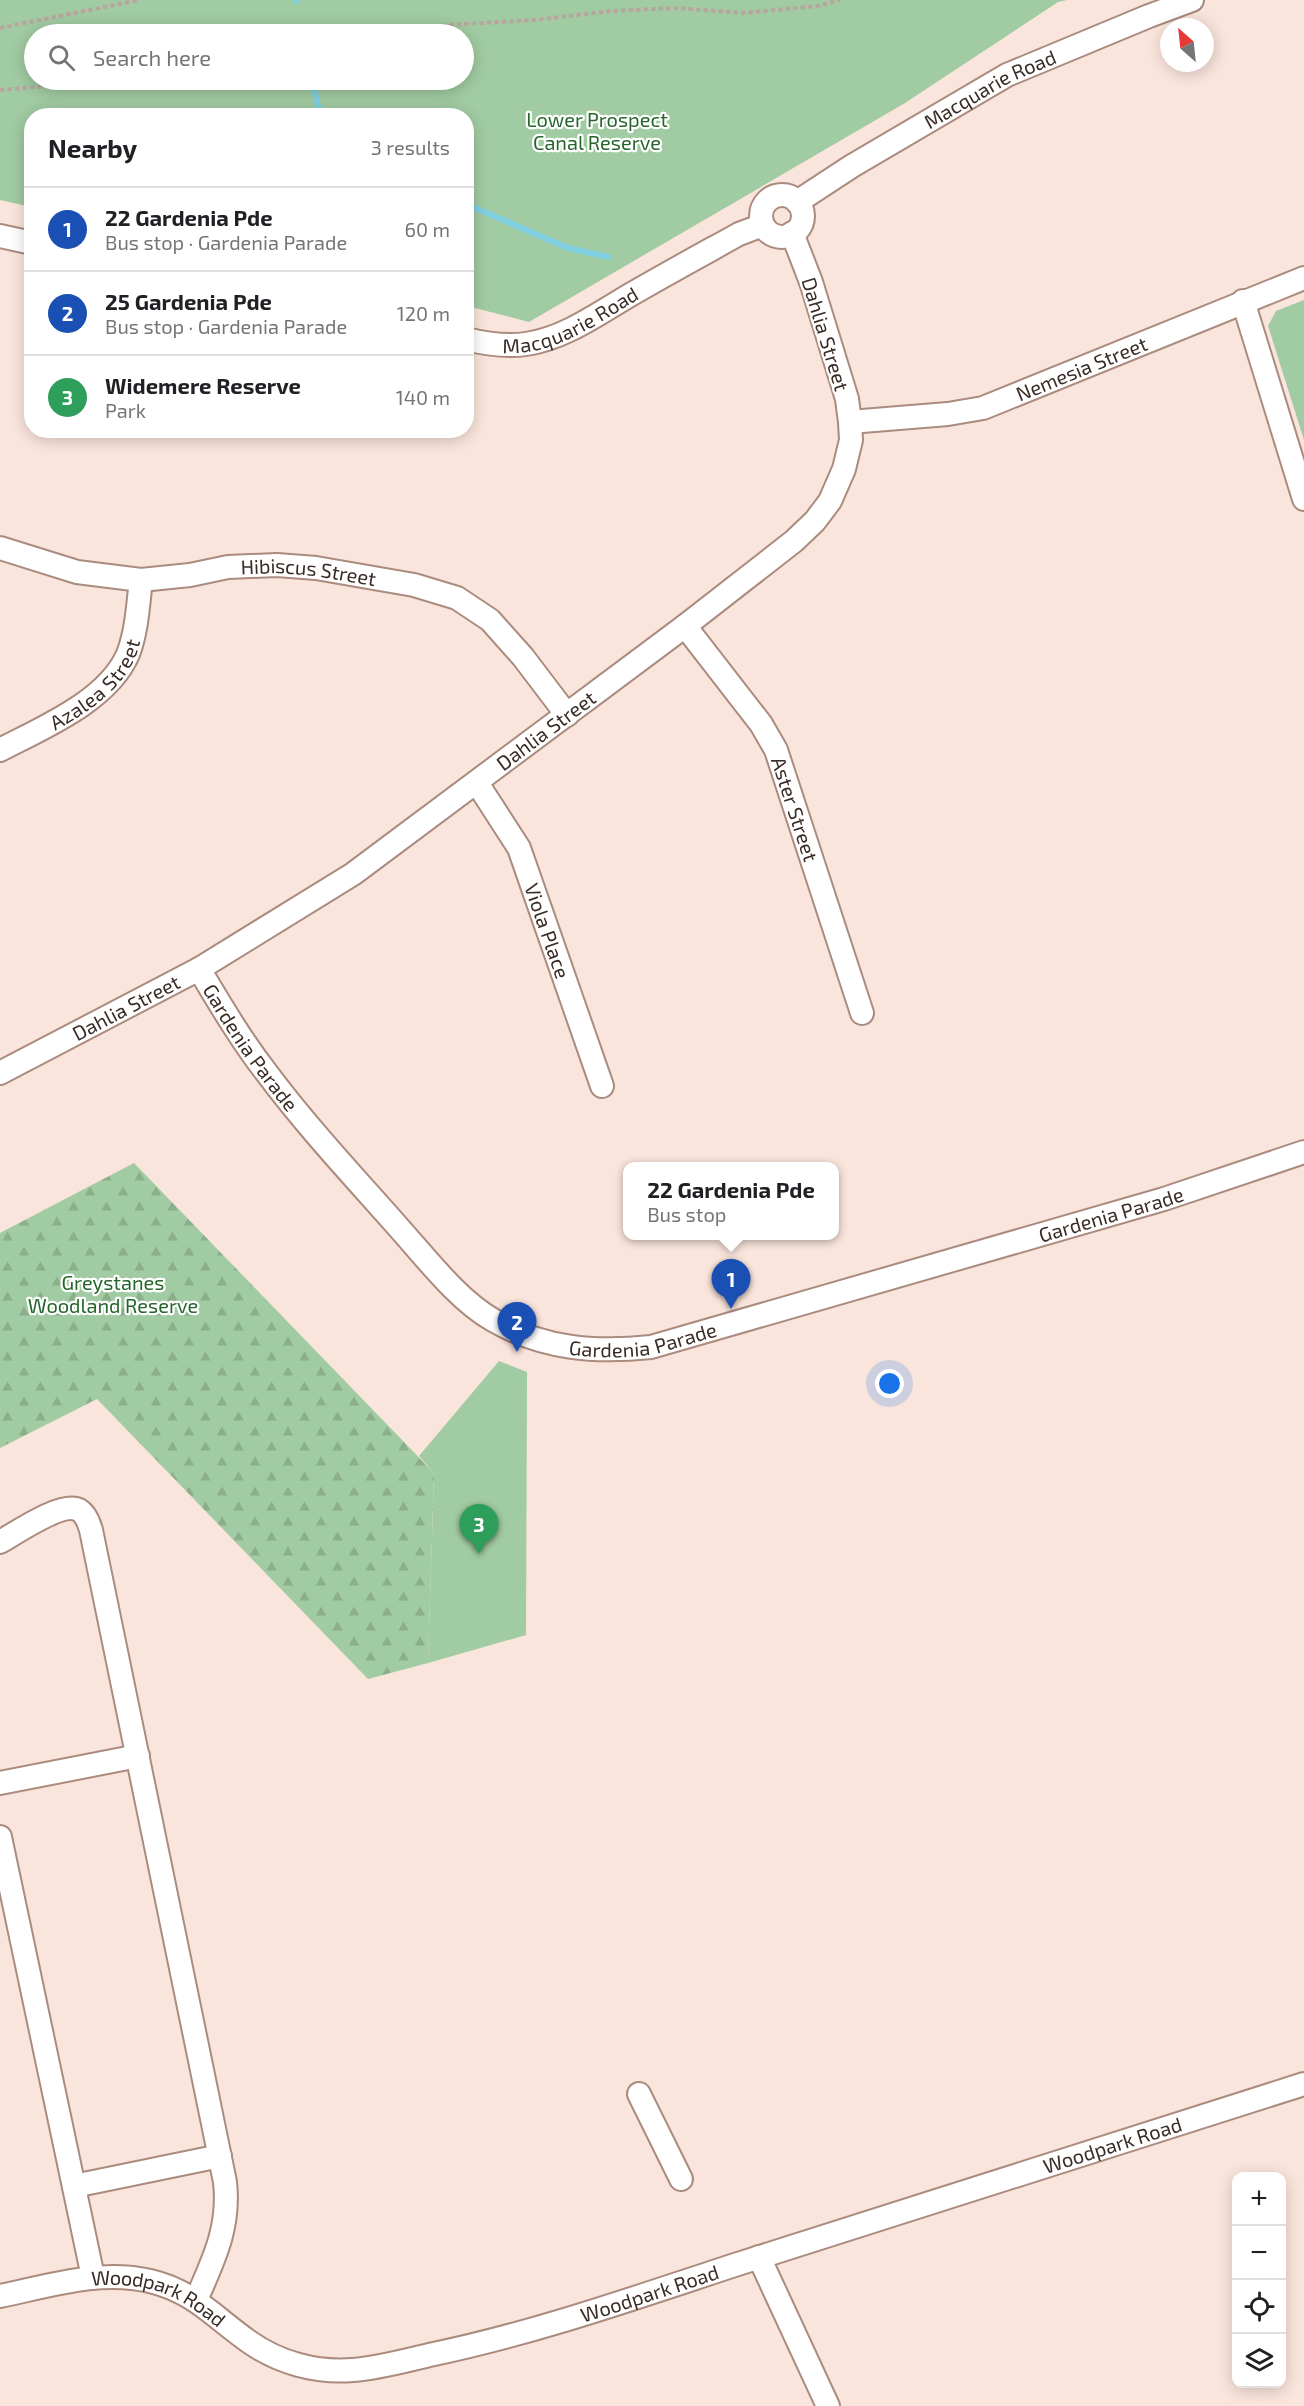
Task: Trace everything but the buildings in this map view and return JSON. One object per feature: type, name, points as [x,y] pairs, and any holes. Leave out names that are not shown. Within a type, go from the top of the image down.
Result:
[{"type":"street","name":"Macquarie Road","points":[[797,202],[852,166],[1006,75],[1149,15],[1192,0]]},
{"type":"street","points":[[786,195],[797,202],[802,219],[800,225],[792,233],[786,236],[776,236],[763,225],[761,218],[763,206],[773,197],[786,195]]},
{"type":"street","name":"Macquarie Road","points":[[474,341],[509,346],[551,338],[586,321],[739,234],[763,225]]},
{"type":"street","name":"Dahlia Street","points":[[0,1073],[199,969],[353,874],[686,626],[794,541],[823,511],[835,492],[844,469],[850,440],[850,422],[847,399],[811,282],[792,233]]},
{"type":"street","points":[[0,236],[24,241]]},
{"type":"street","name":"Nemesia Street","points":[[850,422],[948,414],[982,408],[1304,278]]},
{"type":"street","points":[[1243,302],[1304,499]]},
{"type":"street","name":"Hibiscus Street","points":[[0,548],[77,572],[141,580],[190,575],[228,567],[277,565],[316,568],[414,585],[457,598],[490,620],[523,657],[567,715]]},
{"type":"street","name":"Azalea Street","points":[[0,750],[59,719],[99,691],[117,674],[128,653],[137,618],[141,580]]},
{"type":"street","name":"Aster Street","points":[[686,626],[761,724],[776,750],[862,1013]]},
{"type":"street","name":"Viola Place","points":[[477,783],[519,848],[602,1086]]},
{"type":"street","name":"Gardenia Parade","points":[[199,969],[232,1025],[266,1072],[322,1142],[451,1287],[491,1320],[535,1339],[576,1348],[615,1351],[651,1347],[1164,1199],[1304,1152]]},
{"type":"street","points":[[0,1542],[56,1511],[69,1508],[78,1509],[84,1514],[91,1530],[220,2156],[227,2200],[220,2244],[196,2300]]},
{"type":"street","points":[[0,1783],[138,1756]]},
{"type":"street","points":[[0,1837],[93,2277]]},
{"type":"street","name":"Woodpark Road","points":[[0,2296],[93,2277],[112,2276],[150,2281],[170,2287],[196,2300],[250,2343],[282,2360],[302,2367],[351,2370],[519,2335],[1304,2084]]},
{"type":"street","points":[[639,2094],[681,2179]]},
{"type":"street","points":[[74,2186],[220,2156]]},
{"type":"street","points":[[759,2257],[828,2406]]},
{"type":"path","points":[[0,28],[139,0]]},
{"type":"path","points":[[464,24],[534,20],[611,11],[676,8],[744,13],[817,6],[840,0]]},
{"type":"path","points":[[0,90],[24,88]]},
{"type":"green space","name":"Lower Prospect Canal Reserve","points":[[0,0],[1067,0],[1058,2],[905,103],[529,322],[474,308],[474,108],[24,108],[24,205],[0,200]]},
{"type":"green space","points":[[1304,300],[1304,440],[1268,326],[1276,311]]},
{"type":"green space","name":"Greystanes Woodland Reserve","points":[[134,1163],[434,1473],[428,1663],[368,1679],[97,1399],[0,1448],[0,1233]]},
{"type":"green space","points":[[499,1361],[527,1372],[526,1635],[428,1663],[434,1473],[419,1456]]},
{"type":"waterway","points":[[314,90],[319,108]]},
{"type":"waterway","points":[[474,207],[568,248],[608,257]]},
{"type":"place","name":"22 Gardenia Pde","points":[[731,1309]]},
{"type":"place","name":"25 Gardenia Pde","points":[[517,1352]]},
{"type":"place","name":"Widemere Reserve","points":[[479,1554]]}]
